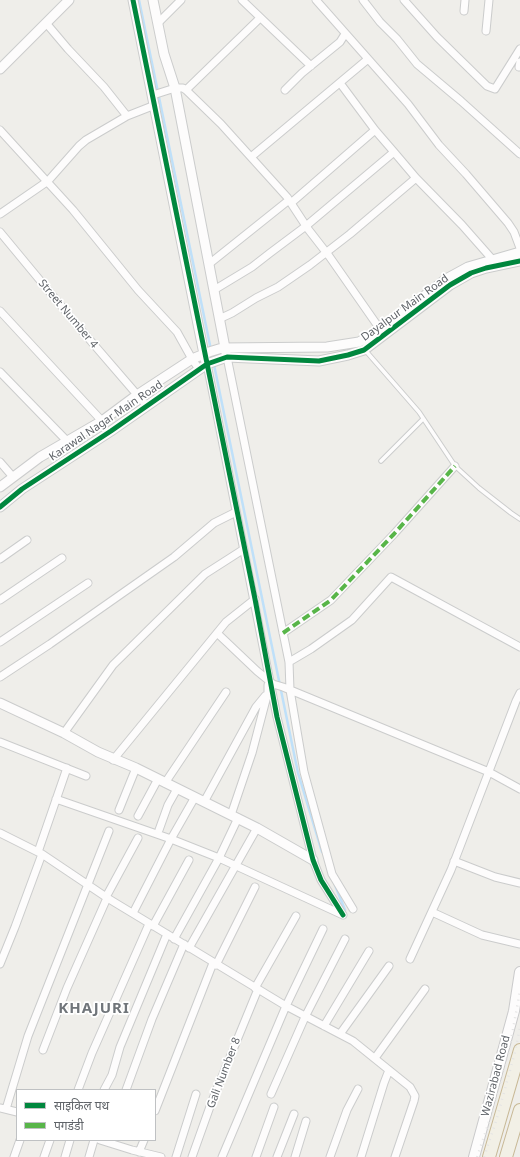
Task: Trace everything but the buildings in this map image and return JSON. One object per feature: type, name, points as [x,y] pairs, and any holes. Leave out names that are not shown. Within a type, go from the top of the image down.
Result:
[{"type":"highway","name":"Wazirabad Road","points":[[490,1157],[520,1050]]},
{"type":"highway","points":[[506,1157],[520,1110]]},
{"type":"main road","name":"Wazirabad Road","points":[[474,1157],[514,1011],[520,972]]},
{"type":"street","points":[[0,69],[69,0]]},
{"type":"street","points":[[56,799],[171,839],[219,858],[343,915],[321,880],[313,860],[277,717],[255,599],[206,365],[207,353],[155,105],[154,94],[133,0]]},
{"type":"street","points":[[153,0],[214,290],[224,353],[289,662],[286,688],[304,772],[332,874],[353,909]]},
{"type":"street","points":[[158,23],[181,0]]},
{"type":"street","points":[[242,0],[311,66]]},
{"type":"street","points":[[316,0],[408,104],[439,145],[508,223],[514,232],[520,248]]},
{"type":"street","points":[[363,0],[417,64],[520,154]]},
{"type":"street","points":[[404,0],[437,37],[487,86],[495,89],[520,49]]},
{"type":"street","points":[[464,11],[465,0]]},
{"type":"street","points":[[486,30],[489,0]]},
{"type":"street","points":[[186,90],[260,18]]},
{"type":"street","points":[[46,23],[68,49],[104,86],[126,116]]},
{"type":"street","points":[[285,90],[340,42],[345,34]]},
{"type":"street","points":[[251,157],[368,59]]},
{"type":"street","points":[[340,82],[375,130],[416,178],[462,225],[492,259]]},
{"type":"street","points":[[154,94],[171,89],[183,88],[234,138],[290,201],[306,226],[383,333]]},
{"type":"street","points":[[0,214],[48,181],[86,140],[126,116],[155,105]]},
{"type":"street","points":[[0,130],[48,181],[138,290],[177,332],[192,359],[206,365]]},
{"type":"street","points":[[208,264],[290,201],[375,130]]},
{"type":"street","points":[[214,290],[252,267],[306,226],[394,152]]},
{"type":"street","points":[[219,319],[278,287],[326,253],[416,178]]},
{"type":"street","name":"Street Number 4","points":[[0,232],[146,406]]},
{"type":"street","name":"Dayalpur Main Road","points":[[224,353],[319,361],[364,350],[446,279],[468,266],[520,252]]},
{"type":"street","name":"Dayalpur Main Road","points":[[224,353],[327,347],[359,342],[383,333],[450,285],[470,273],[520,261]]},
{"type":"street","points":[[0,310],[102,421]]},
{"type":"street","name":"Karawal Nagar Main Road","points":[[0,487],[40,457],[102,421],[137,395],[192,359],[207,353],[224,353]]},
{"type":"street","name":"Karawal Nagar Main Road","points":[[0,507],[22,489],[111,431],[224,353]]},
{"type":"street","points":[[0,372],[67,441]]},
{"type":"street","points":[[0,462],[13,477]]},
{"type":"street","points":[[283,633],[331,600],[394,534],[455,466]]},
{"type":"street","points":[[0,677],[50,644],[174,557],[214,523],[236,512]]},
{"type":"street","points":[[0,559],[27,540]]},
{"type":"street","points":[[64,733],[113,666],[205,574],[244,549]]},
{"type":"street","points":[[0,600],[62,558]]},
{"type":"street","points":[[289,662],[311,649],[352,620],[391,577],[520,647]]},
{"type":"street","points":[[0,642],[88,584]]},
{"type":"street","points":[[113,760],[226,622],[255,599]]},
{"type":"street","points":[[217,633],[270,682],[489,772],[520,788]]},
{"type":"street","points":[[174,938],[219,858],[234,816],[270,682]]},
{"type":"street","points":[[138,816],[226,692]]},
{"type":"street","points":[[410,959],[454,861],[520,693]]},
{"type":"street","points":[[204,802],[256,707],[267,694]]},
{"type":"street","points":[[0,703],[64,733],[113,760],[136,768],[234,816],[313,860]]},
{"type":"street","points":[[0,742],[86,776]]},
{"type":"street","points":[[0,964],[15,927],[40,853],[56,799],[68,768]]},
{"type":"street","points":[[119,810],[136,768]]},
{"type":"street","points":[[159,830],[168,805],[177,789]]},
{"type":"street","points":[[133,914],[171,839],[195,798]]},
{"type":"street","points":[[126,1089],[152,1020],[186,946],[257,828]]},
{"type":"street","points":[[16,1112],[3,1108],[28,1036],[109,831]]},
{"type":"street","points":[[0,833],[40,853],[107,898],[256,989],[305,1017],[353,1041],[410,1087],[415,1096],[396,1157]]},
{"type":"street","points":[[43,1050],[67,988],[107,898],[138,838]]},
{"type":"street","points":[[78,1089],[92,1053],[151,925],[189,860]]},
{"type":"street","points":[[454,861],[495,878],[520,883]]},
{"type":"street","points":[[156,1109],[215,964],[255,887]]},
{"type":"street","points":[[432,912],[482,935],[520,944]]},
{"type":"street","name":"Gali Number 8","points":[[192,1157],[212,1101],[256,989],[296,916]]},
{"type":"street","points":[[222,1157],[286,1006],[323,930]]},
{"type":"street","points":[[105,1089],[112,1075],[120,1047],[167,934]]},
{"type":"street","points":[[272,1094],[305,1017],[345,939]]},
{"type":"street","points":[[324,1026],[370,951]]},
{"type":"street","points":[[340,1034],[388,966]]},
{"type":"street","points":[[374,1058],[425,989]]},
{"type":"street","points":[[361,1157],[389,1070]]},
{"type":"street","points":[[330,1157],[347,1110],[358,1089]]},
{"type":"street","points":[[176,1157],[196,1094]]},
{"type":"street","points":[[256,1157],[274,1107]]},
{"type":"street","points":[[277,1157],[294,1114]]},
{"type":"street","points":[[295,1157],[306,1121]]},
{"type":"street","points":[[14,1157],[20,1141]]},
{"type":"street","points":[[44,1157],[50,1141]]},
{"type":"street","points":[[65,1157],[70,1141]]},
{"type":"street","points":[[88,1157],[94,1141]]},
{"type":"street","points":[[107,1141],[134,1153],[161,1157]]},
{"type":"street","points":[[134,1153],[143,1141]]},
{"type":"lane","points":[[364,350],[424,419],[455,466],[479,488],[511,513],[520,518]]},
{"type":"lane","points":[[381,461],[424,419]]},
{"type":"waterway","points":[[139,0],[298,773],[322,852]]},
{"type":"waterway","points":[[335,885],[345,910]]},
{"type":"railway","points":[[477,1157],[491,1116],[509,1051],[520,991]]},
{"type":"railway","points":[[484,1157],[497,1118],[515,1052],[520,1027]]},
{"type":"marked path","points":[[283,633],[331,600],[394,534],[455,466]]},
{"type":"cycle path","points":[[133,0],[255,599],[277,717],[313,860],[321,880],[343,915]]},
{"type":"cycle path","points":[[0,507],[22,489],[111,431],[207,364],[227,357],[319,361],[364,350],[450,285],[471,273],[486,268],[520,261]]},
{"type":"district","name":"KHAJURI","points":[[94,1009]]}]
